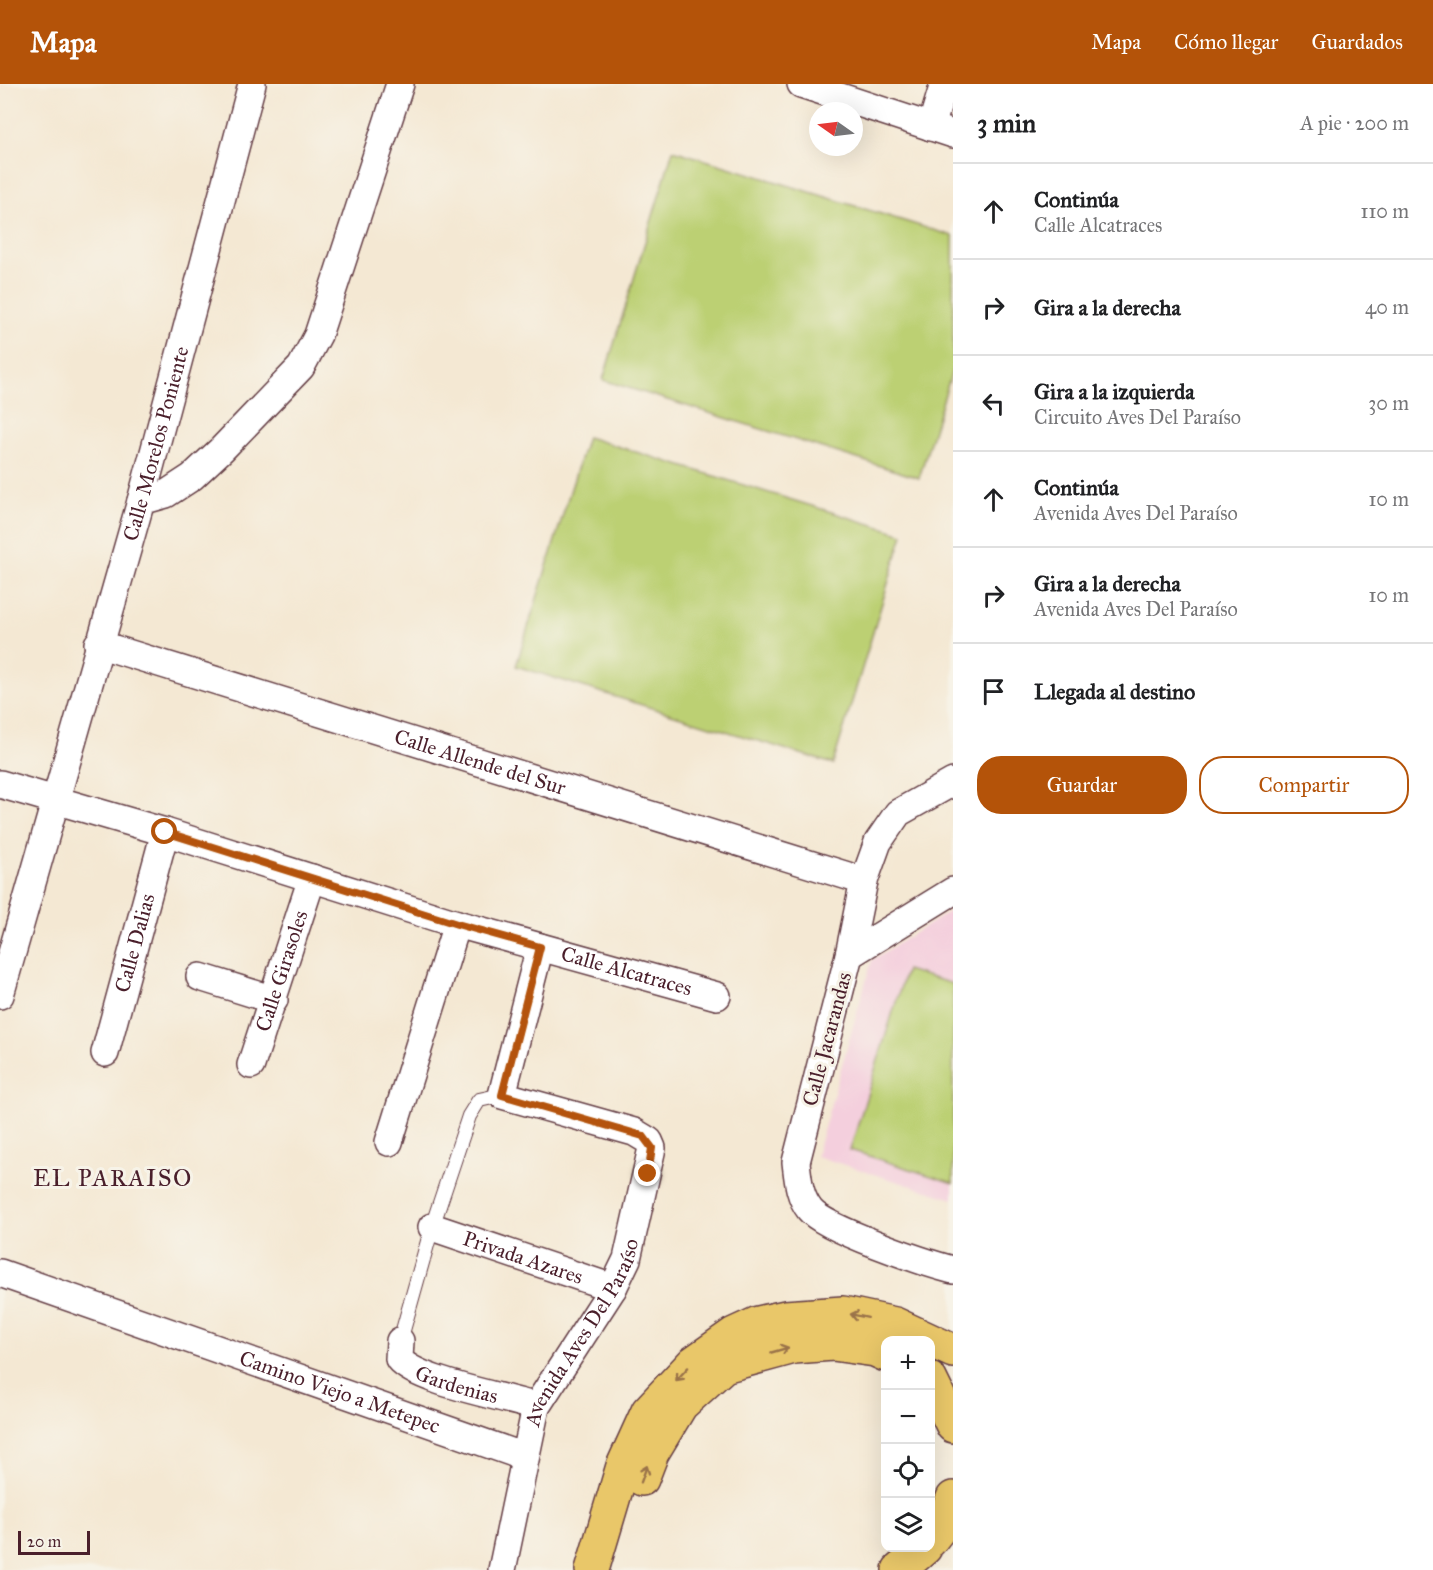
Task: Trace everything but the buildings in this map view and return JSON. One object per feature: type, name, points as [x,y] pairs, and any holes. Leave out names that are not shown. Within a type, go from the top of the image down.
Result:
[{"type":"highway","points":[[608,1552],[623,1466],[648,1411],[693,1363],[734,1334],[758,1323],[785,1317],[843,1313],[895,1324],[953,1351]]},
{"type":"highway","points":[[608,1552],[652,1453],[681,1405],[724,1366],[794,1347],[833,1344],[875,1350],[881,1353]]},
{"type":"highway","points":[[935,1389],[953,1426]]},
{"type":"highway","points":[[935,1535],[941,1527],[953,1498]]},
{"type":"highway","points":[[899,1570],[920,1552]]},
{"type":"street","name":"Calle Morelos Poniente","points":[[1,990],[98,644],[141,501],[252,84]]},
{"type":"street","points":[[141,501],[166,494],[192,477],[302,367],[318,335],[400,84]]},
{"type":"street","points":[[801,84],[942,131],[944,84]]},
{"type":"street","name":"Calle Allende del Sur","points":[[98,644],[864,881]]},
{"type":"street","points":[[849,955],[864,881],[878,842],[898,813],[953,782]]},
{"type":"street","name":"Calle Alcatraces","points":[[0,784],[165,832],[457,924],[717,996]]},
{"type":"street","name":"Calle Dalias","points":[[105,1053],[165,832]]},
{"type":"street","name":"Calle Girasoles","points":[[251,1065],[312,878]]},
{"type":"street","name":"Calle Jacarandas","points":[[953,891],[849,955],[796,1162],[800,1189],[811,1212],[836,1227],[920,1261],[953,1270]]},
{"type":"street","points":[[389,1142],[457,924]]},
{"type":"street","points":[[502,1095],[540,947]]},
{"type":"street","points":[[200,977],[274,1000]]},
{"type":"street","name":"Avenida Aves Del Paraíso","points":[[502,1095],[643,1136],[652,1148],[627,1259],[613,1288],[536,1407],[502,1570]]},
{"type":"street","name":"Privada Azares","points":[[432,1227],[613,1288]]},
{"type":"street","name":"Camino Viejo a Metepec","points":[[0,1274],[154,1325],[525,1457]]},
{"type":"street","name":"Gardenias","points":[[400,1341],[399,1359],[413,1370],[438,1380],[508,1397],[536,1407]]},
{"type":"lane","points":[[400,1341],[432,1227],[474,1105],[484,1097],[502,1095]]},
{"type":"shaded area","points":[[953,909],[953,1199],[816,1156],[872,960]]},
{"type":"green space","points":[[673,150],[953,236],[953,368],[919,478],[603,380]]},
{"type":"green space","points":[[587,437],[903,534],[833,764],[516,666]]},
{"type":"green space","points":[[906,970],[953,984],[953,1183],[850,1150]]},
{"type":"district","name":"EL PARAISO","points":[[113,1178]]},
{"type":"route","points":[[165,832],[457,924],[540,947],[502,1095],[643,1136],[652,1148],[648,1174]]}]
